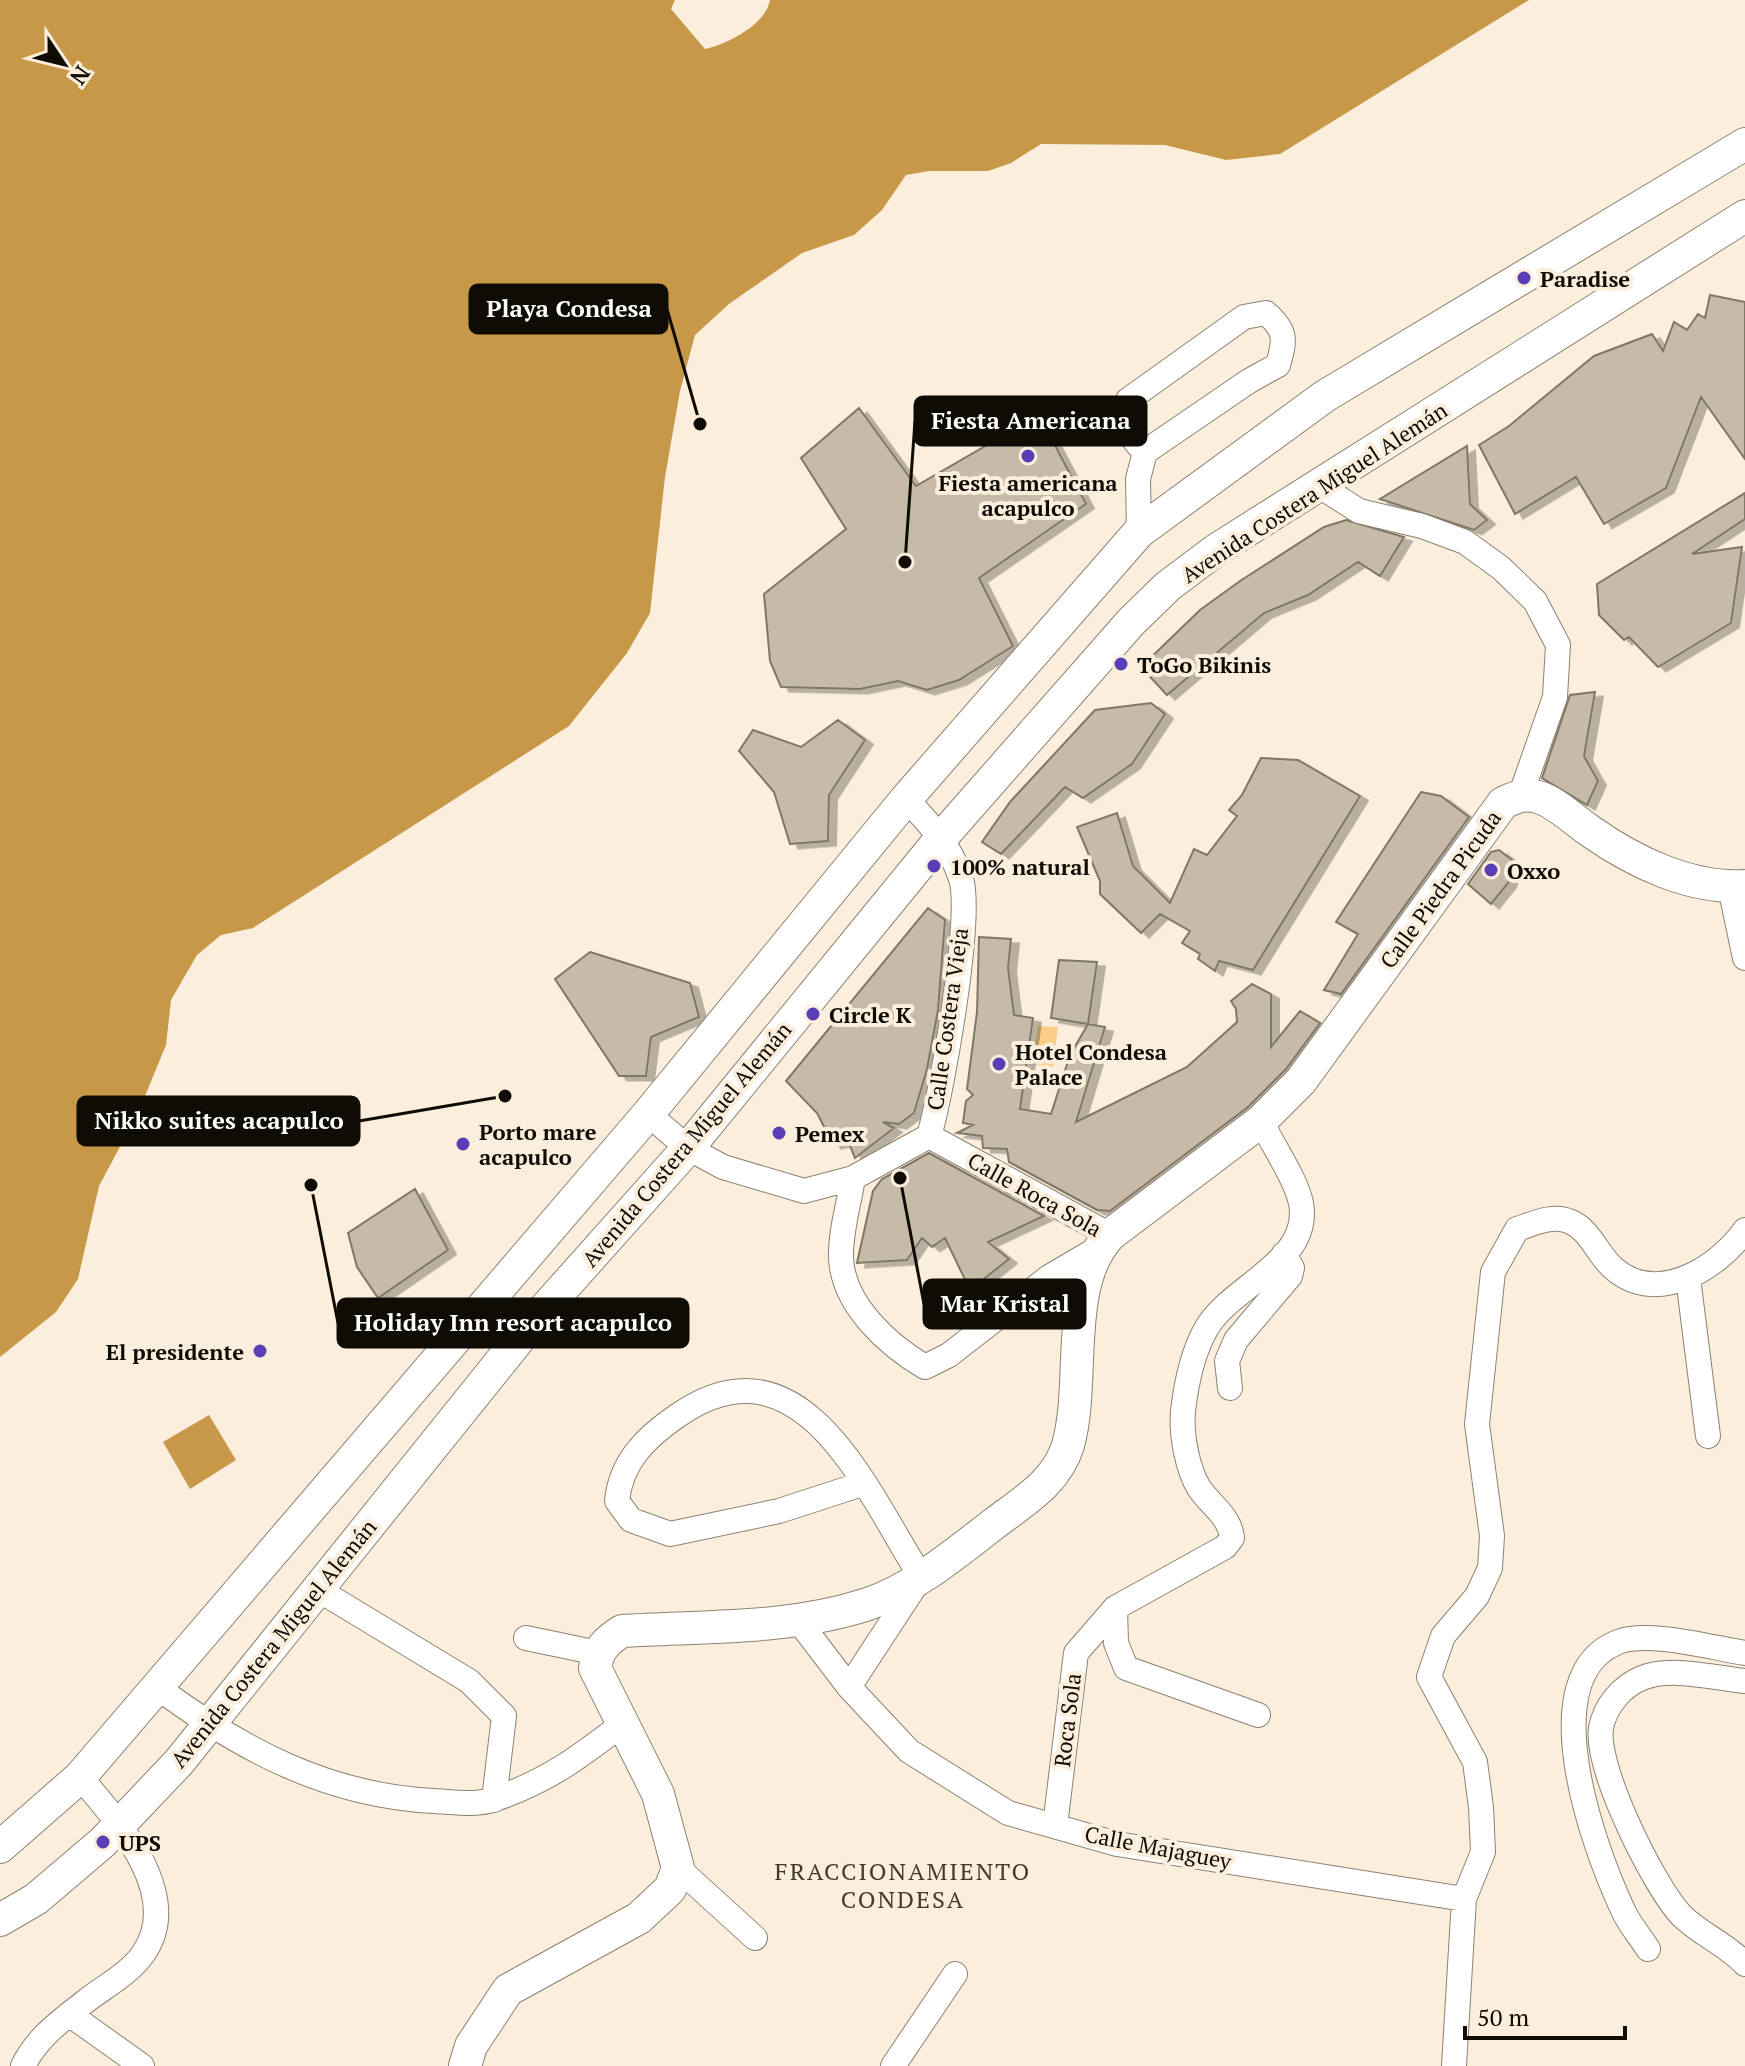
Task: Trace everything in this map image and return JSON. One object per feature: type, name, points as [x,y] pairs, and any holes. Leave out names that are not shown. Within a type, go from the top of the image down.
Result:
[{"type":"main road","points":[[0,1847],[80,1777],[648,1114],[906,799],[1139,532],[1325,396],[1745,144]]},
{"type":"main road","name":"Avenida Costera Miguel Alemán","points":[[0,1920],[36,1899],[120,1825],[179,1762],[531,1324],[688,1148],[942,837],[1131,622],[1168,586],[1216,550],[1321,487],[1745,216]]},
{"type":"main road","points":[[1521,794],[1541,797],[1609,845],[1654,867],[1694,882],[1738,886]]},
{"type":"main road","name":"Calle Piedra Picuda","points":[[1103,1243],[1261,1121],[1301,1081],[1503,803],[1521,794]]},
{"type":"main road","name":"Calle Roca Sola","points":[[598,1653],[607,1640],[622,1631],[736,1628],[869,1604],[921,1577],[1042,1489],[1068,1446],[1082,1302],[1103,1243]]},
{"type":"main road","points":[[465,2066],[471,2046],[508,1990],[639,1918],[670,1889],[678,1868],[658,1794],[625,1722],[603,1689],[595,1668],[598,1653]]},
{"type":"street","points":[[1139,532],[1138,479],[1145,452],[1249,381],[1278,365],[1286,338],[1280,325],[1266,313],[1244,317],[1128,400],[1124,417],[1128,435],[1145,452]]},
{"type":"street","name":"Calle Piedra Picuda","points":[[1321,487],[1359,511],[1422,526],[1465,542],[1501,568],[1535,601],[1558,645],[1555,697],[1521,794]]},
{"type":"street","name":"Calle Costera Vieja","points":[[648,1114],[688,1148],[723,1167],[804,1191],[853,1178],[929,1136],[938,1105],[961,940],[962,881],[942,837],[906,799]]},
{"type":"street","points":[[1738,886],[1745,958]]},
{"type":"street","points":[[1258,1715],[1126,1668],[1107,1615],[1225,1547],[1232,1538],[1231,1525],[1198,1487],[1186,1452],[1183,1413],[1195,1356],[1207,1328],[1225,1305],[1296,1242],[1302,1224],[1301,1201],[1261,1121]]},
{"type":"street","name":"Calle Roca Sola","points":[[929,1136],[1103,1243]]},
{"type":"street","name":"Calle Piedra Picuda","points":[[853,1178],[841,1258],[846,1283],[859,1310],[911,1359],[925,1367],[949,1355],[1049,1277],[1103,1243]]},
{"type":"street","points":[[1454,2066],[1464,1899],[1483,1852],[1475,1762],[1429,1677],[1443,1636],[1477,1596],[1490,1568],[1492,1536],[1477,1424],[1493,1272],[1517,1229],[1550,1218],[1571,1222],[1582,1229],[1614,1268],[1633,1279],[1658,1284],[1688,1278],[1714,1264],[1745,1230]]},
{"type":"street","points":[[1230,1388],[1227,1361],[1236,1340],[1290,1276],[1292,1268],[1284,1254]]},
{"type":"street","points":[[1688,1278],[1708,1436]]},
{"type":"street","points":[[849,1687],[921,1577],[847,1458],[806,1412],[784,1397],[746,1388],[702,1398],[652,1434],[620,1474],[617,1501],[631,1520],[670,1534],[779,1511],[862,1484]]},
{"type":"street","points":[[317,1589],[469,1681],[504,1716],[494,1800]]},
{"type":"street","name":"Roca Sola","points":[[1055,1826],[1076,1653],[1107,1615]]},
{"type":"street","name":"Calle Majaguey","points":[[797,1619],[849,1687],[909,1751],[1008,1813],[1117,1844],[1464,1899]]},
{"type":"street","points":[[526,1638],[598,1653]]},
{"type":"street","points":[[1648,1949],[1622,1910],[1594,1832],[1575,1758],[1573,1699],[1583,1670],[1600,1651],[1621,1640],[1643,1638],[1745,1653]]},
{"type":"street","points":[[1745,1681],[1668,1674],[1645,1676],[1625,1686],[1610,1705],[1601,1727],[1602,1748],[1613,1790],[1663,1891],[1684,1918],[1727,1945],[1745,1964]]},
{"type":"street","points":[[157,1687],[207,1725],[274,1762],[330,1784],[403,1799],[479,1803],[494,1800],[564,1770],[625,1722]]},
{"type":"street","points":[[23,2066],[40,2039],[135,1963],[150,1941],[155,1922],[150,1885],[120,1825],[80,1777]]},
{"type":"street","points":[[678,1868],[755,1938]]},
{"type":"street","points":[[893,2066],[955,1974]]},
{"type":"street","points":[[69,2014],[142,2066]]},
{"type":"shaded area","points":[[0,0],[675,0],[671,9],[705,49],[745,32],[761,17],[770,0],[1529,0],[1280,154],[1226,160],[1165,145],[1041,144],[1011,163],[988,171],[929,171],[906,175],[882,210],[854,235],[802,253],[729,304],[695,335],[680,391],[665,477],[650,613],[627,653],[569,726],[253,928],[221,935],[197,955],[171,1000],[166,1045],[138,1113],[99,1186],[78,1279],[56,1312],[0,1357]]},
{"type":"shaded area","points":[[1038,1026],[1058,1027],[1053,1067],[1032,1064]]},
{"type":"shaded area","points":[[209,1415],[236,1460],[190,1489],[163,1442]]},
{"type":"building","points":[[1710,295],[1745,302],[1745,459],[1701,397],[1666,488],[1604,524],[1576,477],[1515,514],[1479,445],[1509,426],[1594,356],[1652,334],[1663,351],[1674,322],[1687,330],[1698,314],[1705,318]]},
{"type":"building","points":[[859,408],[916,486],[1039,415],[1086,504],[979,578],[1013,646],[959,680],[927,690],[898,681],[860,689],[781,687],[770,661],[764,594],[846,529],[801,458]]},
{"type":"building","points":[[1467,446],[1470,504],[1487,520],[1474,530],[1380,499]]},
{"type":"building","points":[[1745,493],[1745,519],[1692,554],[1742,547],[1731,623],[1658,667],[1629,637],[1624,640],[1599,615],[1597,584]]},
{"type":"building","points":[[1346,520],[1404,537],[1380,576],[1358,562],[1308,595],[1264,613],[1167,695],[1141,667],[1200,610],[1240,581],[1324,527]]},
{"type":"building","points":[[1595,692],[1584,756],[1598,781],[1587,805],[1542,778],[1570,695]]},
{"type":"building","points":[[1151,703],[1165,714],[1132,764],[1083,798],[1065,787],[1001,854],[982,842],[1010,802],[1095,710]]},
{"type":"building","points":[[838,720],[865,740],[829,795],[828,841],[790,844],[774,792],[739,751],[753,730],[801,747]]},
{"type":"building","points":[[1261,758],[1298,760],[1360,796],[1253,970],[1219,961],[1215,971],[1198,959],[1200,954],[1182,943],[1190,931],[1160,914],[1141,933],[1100,894],[1100,881],[1077,827],[1117,813],[1133,866],[1170,903],[1194,849],[1207,855],[1237,816],[1229,810],[1242,795]]},
{"type":"building","points":[[1421,792],[1441,796],[1469,817],[1341,994],[1324,990],[1358,934],[1336,922]]},
{"type":"building","name":"Oxxo","points":[[1499,850],[1515,862],[1508,883],[1491,904],[1468,884],[1491,852]]},
{"type":"building","points":[[928,908],[945,920],[938,1010],[927,1069],[914,1113],[899,1124],[883,1122],[894,1128],[855,1158],[848,1141],[833,1144],[817,1113],[786,1081]]},
{"type":"building","points":[[979,937],[1011,939],[1008,968],[1014,1015],[1033,1018],[1020,1109],[1051,1114],[1070,1055],[1088,1024],[1105,1027],[1076,1122],[1187,1067],[1237,1022],[1236,1009],[1231,1001],[1252,984],[1271,994],[1271,1047],[1300,1011],[1320,1023],[1286,1069],[1248,1107],[1110,1211],[1097,1210],[1009,1162],[1007,1149],[983,1148],[982,1136],[957,1133],[973,1125],[963,1123],[966,1101],[973,1095],[967,1089],[977,1012]]},
{"type":"building","points":[[590,952],[690,983],[699,1017],[651,1037],[646,1076],[619,1076],[555,979]]},
{"type":"building","points":[[1059,960],[1097,962],[1088,1024],[1051,1018]]},
{"type":"building","points":[[929,1153],[1044,1216],[988,1242],[1009,1259],[970,1290],[945,1238],[932,1247],[922,1238],[907,1260],[857,1263],[873,1191],[882,1179]]},
{"type":"building","points":[[415,1189],[448,1250],[378,1298],[357,1267],[348,1233]]},
{"type":"place","name":"Paradise","points":[[1524,278]]},
{"type":"place","name":"Playa Condesa","points":[[700,424]]},
{"type":"place","name":"Fiesta americana acapulco","points":[[1028,456]]},
{"type":"place","name":"Fiesta Americana","points":[[905,562]]},
{"type":"place","name":"ToGo Bikinis","points":[[1121,664]]},
{"type":"place","name":"100% natural","points":[[934,866]]},
{"type":"place","name":"Oxxo","points":[[1491,870]]},
{"type":"place","name":"Circle K","points":[[813,1014]]},
{"type":"place","name":"Hotel Condesa Palace","points":[[999,1064]]},
{"type":"place","name":"Nikko suites acapulco","points":[[505,1096]]},
{"type":"place","name":"Pemex","points":[[779,1133]]},
{"type":"place","name":"Porto mare acapulco","points":[[463,1144]]},
{"type":"place","name":"Mar Kristal","points":[[900,1178]]},
{"type":"place","name":"Holiday Inn resort acapulco","points":[[311,1185]]},
{"type":"place","name":"El presidente","points":[[260,1351]]},
{"type":"place","name":"UPS","points":[[103,1842]]},
{"type":"district","name":"FRACCIONAMIENTO CONDESA","points":[[903,1885]]}]
